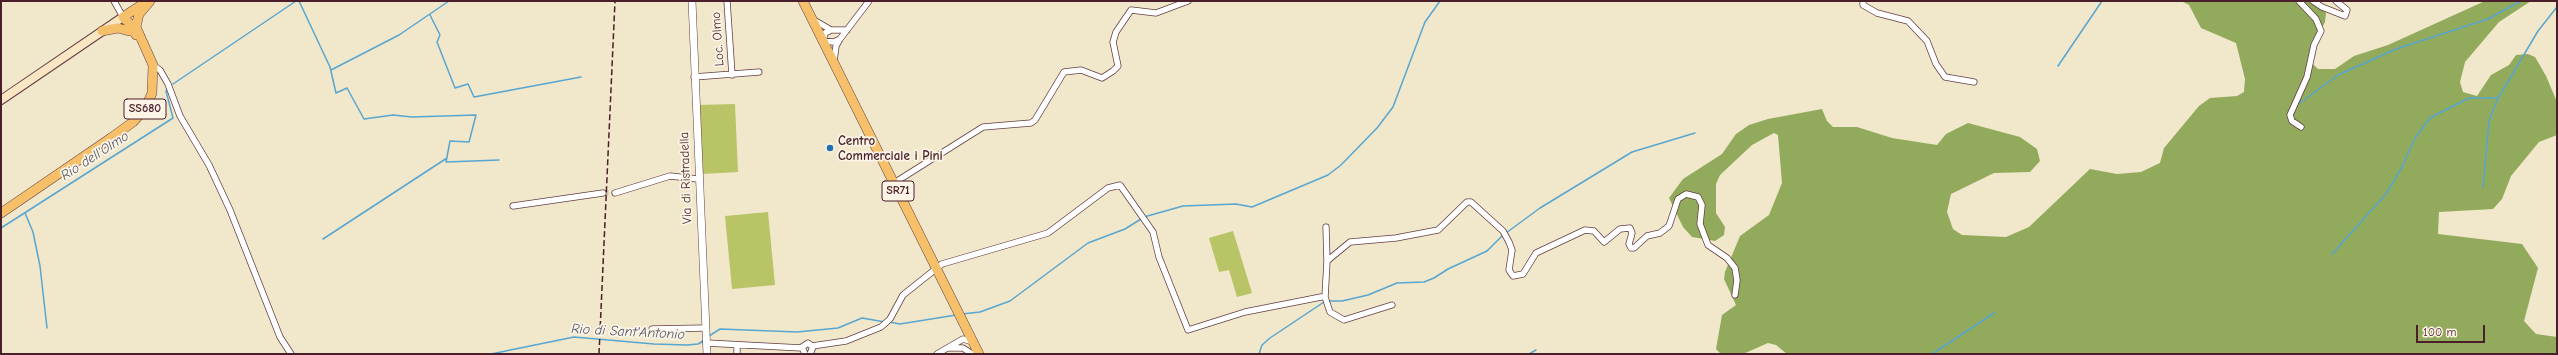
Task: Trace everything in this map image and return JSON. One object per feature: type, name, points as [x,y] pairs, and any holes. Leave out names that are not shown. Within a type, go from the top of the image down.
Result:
[{"type":"main road","points":[[1,100],[148,1]]},
{"type":"main road","name":"SS680","points":[[1,213],[134,122],[145,109],[152,93],[153,66],[138,33],[137,21],[142,8],[148,1]]},
{"type":"main road","name":"SR71","points":[[803,1],[978,354]]},
{"type":"main road","name":"SS680","points":[[123,17],[129,31],[137,38]]},
{"type":"main road","name":"SS680","points":[[123,17],[130,24],[145,50]]},
{"type":"main road","points":[[102,31],[118,28],[129,31]]},
{"type":"main road","name":"SS680","points":[[1,206],[111,138]]},
{"type":"street","points":[[114,1],[123,17]]},
{"type":"street","name":"Via di Ristradella","points":[[692,1],[706,354]]},
{"type":"street","name":"Loc. Olmo","points":[[727,1],[732,75]]},
{"type":"street","points":[[834,64],[836,46],[869,1]]},
{"type":"street","points":[[894,183],[983,127],[1031,123],[1035,120],[1064,72],[1081,70],[1102,78],[1113,72],[1118,66],[1113,42],[1116,32],[1131,10],[1156,13],[1188,1]]},
{"type":"street","points":[[1863,1],[1864,5],[1877,13],[1908,21],[1927,41],[1936,64],[1945,77],[1974,82]]},
{"type":"street","points":[[2299,1],[2316,18],[2321,31],[2314,45],[2307,76],[2290,115],[2292,121],[2301,126]]},
{"type":"street","points":[[2313,1],[2322,7],[2345,16],[2347,10],[2336,1]]},
{"type":"street","points":[[812,19],[831,30]]},
{"type":"street","points":[[840,39],[834,42],[823,41],[825,33],[831,30],[847,30]]},
{"type":"street","points":[[153,66],[160,70],[168,84],[180,116],[209,165],[230,210],[280,337],[292,354]]},
{"type":"street","name":"Loc. Olmo","points":[[694,77],[759,72]]},
{"type":"street","points":[[615,194],[670,176],[698,179]]},
{"type":"street","points":[[706,343],[803,351],[806,343],[812,346],[846,341],[884,325],[903,295],[942,264],[1048,233],[1108,188],[1120,185],[1152,232],[1159,257],[1188,330],[1245,312],[1325,297]]},
{"type":"street","points":[[513,206],[603,193]]},
{"type":"street","points":[[1327,261],[1350,242],[1396,238],[1438,230],[1467,202],[1471,202],[1503,231],[1512,250],[1509,270],[1513,276],[1523,274],[1536,253],[1585,230],[1594,231],[1604,242],[1620,229],[1630,228],[1632,233],[1629,244],[1631,248],[1634,248],[1647,236],[1660,233],[1669,226],[1678,199],[1686,194],[1694,194],[1698,197],[1702,205],[1700,224],[1708,245],[1727,258],[1735,268],[1737,280],[1735,296]]},
{"type":"street","points":[[1326,227],[1327,261],[1325,297],[1330,312],[1344,320],[1392,305]]},
{"type":"street","points":[[961,318],[963,332],[961,340]]},
{"type":"street","points":[[652,328],[706,328]]},
{"type":"street","points":[[937,354],[961,340],[968,339],[973,342],[963,348],[949,348]]},
{"type":"street","points":[[737,345],[737,354]]},
{"type":"street","points":[[810,354],[813,350],[812,346]]},
{"type":"street","points":[[963,348],[972,354]]},
{"type":"green space","points":[[2181,1],[2309,1],[2319,6],[2326,13],[2325,22],[2313,46],[2311,62],[2318,69],[2335,69],[2354,56],[2388,45],[2485,1],[2531,1],[2499,22],[2465,62],[2460,82],[2463,92],[2477,96],[2491,75],[2509,65],[2516,55],[2528,54],[2535,57],[2546,76],[2557,102],[2557,135],[2539,142],[2511,176],[2502,199],[2493,209],[2439,212],[2438,234],[2522,244],[2538,268],[2524,321],[2536,334],[2557,337],[2557,354],[1787,354],[1776,345],[1768,343],[1743,354],[1721,354],[1716,349],[1722,315],[1736,305],[1724,279],[1725,272],[1740,236],[1769,215],[1782,183],[1778,135],[1774,133],[1752,145],[1720,175],[1716,184],[1716,213],[1725,227],[1724,235],[1715,241],[1692,237],[1683,227],[1669,198],[1683,179],[1722,154],[1736,134],[1749,125],[1768,119],[1822,109],[1827,121],[1833,127],[1857,127],[1892,138],[1937,145],[1946,134],[1968,123],[2020,137],[2037,149],[2040,161],[2030,172],[1994,173],[1951,194],[1947,212],[1953,229],[1962,235],[2006,237],[2029,227],[2090,169],[2117,174],[2141,172],[2160,163],[2164,148],[2199,106],[2210,98],[2237,96],[2244,92],[2245,79],[2236,43],[2201,28],[2189,5]]},
{"type":"green space","points":[[735,104],[738,172],[702,174],[699,105]]},
{"type":"green space","points":[[768,212],[775,285],[732,289],[725,216]]},
{"type":"green space","points":[[1233,231],[1252,293],[1237,297],[1229,270],[1219,272],[1209,238]]},
{"type":"waterway","name":"Rio dell'Olmo","points":[[173,84],[296,1]]},
{"type":"waterway","points":[[299,1],[330,67],[336,93],[347,88],[364,119],[393,115],[412,117],[476,115],[469,142],[450,141],[446,162],[499,160]]},
{"type":"waterway","points":[[331,70],[399,35],[449,1]]},
{"type":"waterway","name":"Rio di Sant'Antonio","points":[[1144,217],[1183,206],[1236,204],[1252,207],[1328,175],[1341,165],[1377,128],[1393,107],[1425,22],[1440,1]]},
{"type":"waterway","points":[[2058,66],[2102,1]]},
{"type":"waterway","points":[[2297,105],[2338,75],[2396,49],[2488,19],[2521,1]]},
{"type":"waterway","points":[[2483,187],[2489,121],[2497,100],[2538,31],[2557,7]]},
{"type":"waterway","points":[[430,15],[440,35],[437,42],[455,88],[468,84],[474,97],[581,77]]},
{"type":"waterway","name":"Rio dell'Olmo","points":[[1,228],[173,118],[166,91],[168,87]]},
{"type":"waterway","points":[[2332,254],[2386,194],[2402,167],[2415,138],[2430,118],[2469,98],[2497,98]]},
{"type":"waterway","points":[[1506,233],[1540,208],[1632,152],[1695,133]]},
{"type":"waterway","points":[[323,239],[447,158]]},
{"type":"waterway","points":[[25,213],[33,232],[40,266],[47,328]]},
{"type":"waterway","name":"Rio di Sant'Antonio","points":[[962,314],[980,312],[1010,301],[1088,243],[1125,229],[1141,219]]},
{"type":"waterway","points":[[1328,301],[1342,301],[1368,295],[1397,283],[1424,282],[1487,251],[1503,235]]},
{"type":"waterway","points":[[1259,354],[1262,345],[1270,338],[1324,302]]},
{"type":"waterway","points":[[1932,354],[1994,313]]},
{"type":"waterway","name":"Rio di Sant'Antonio","points":[[889,322],[900,324],[956,315]]},
{"type":"waterway","name":"Rio di Sant'Antonio","points":[[709,336],[720,329],[797,332],[838,328],[862,318],[885,322]]},
{"type":"waterway","name":"Rio di Sant'Antonio","points":[[491,354],[574,337],[654,344],[687,345],[698,344],[703,341]]},
{"type":"waterway","points":[[1529,354],[1536,350]]},
{"type":"tunnel","points":[[603,193],[615,193]]},
{"type":"railway","points":[[599,354],[615,1]]},
{"type":"place","name":"Centro Commerciale i Pini","points":[[830,148]]}]
